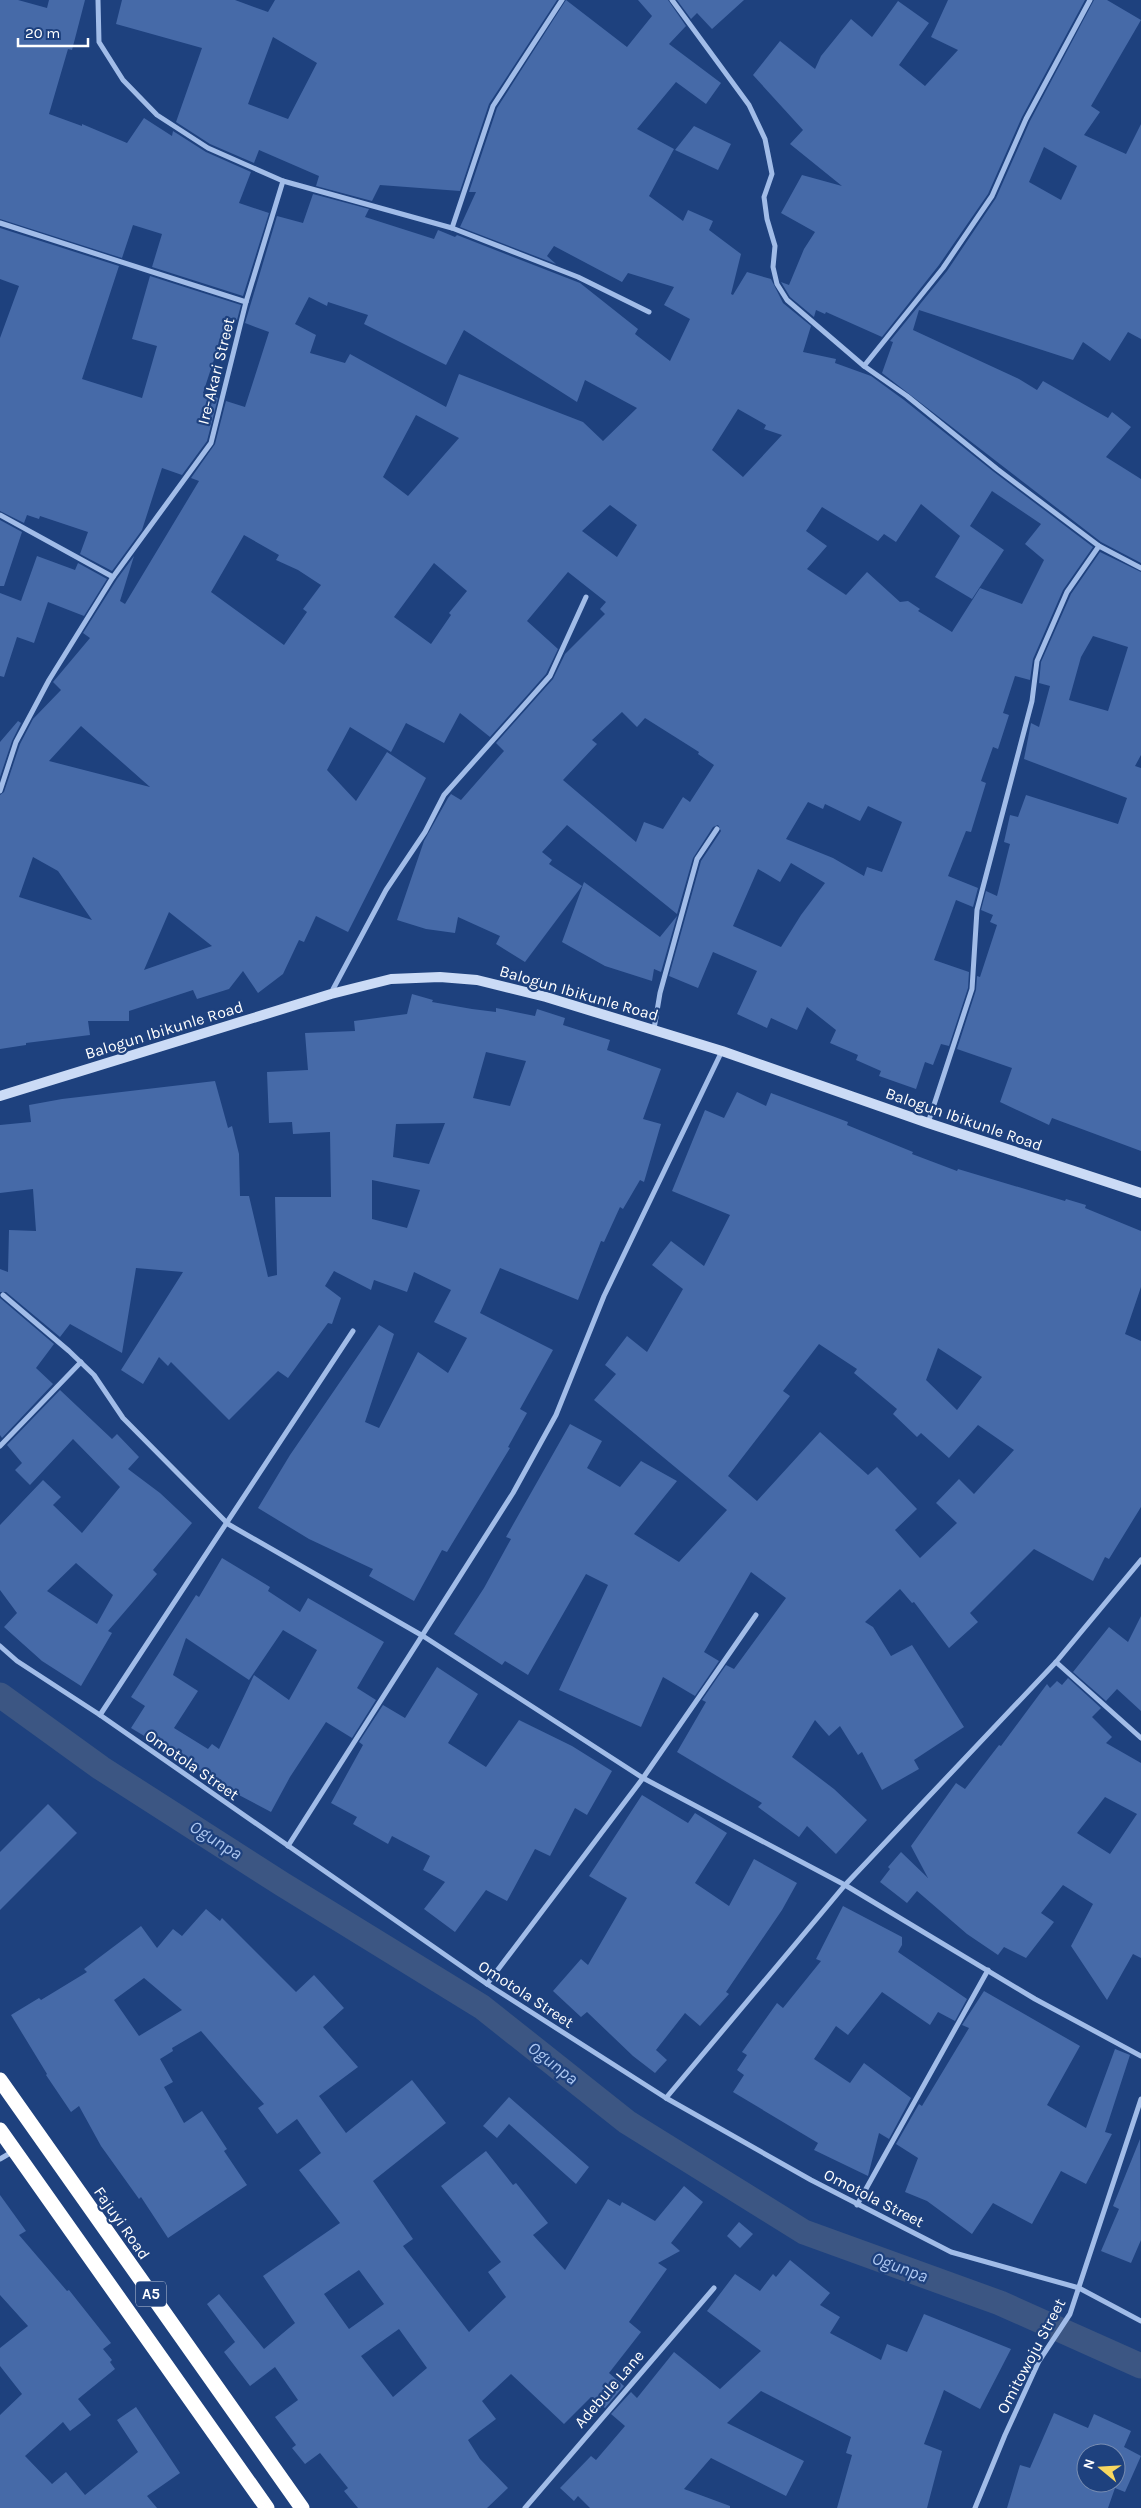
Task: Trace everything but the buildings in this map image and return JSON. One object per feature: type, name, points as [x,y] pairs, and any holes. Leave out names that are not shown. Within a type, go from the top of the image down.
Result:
[{"type":"highway","name":"Fajuyi Road","points":[[0,2080],[302,2508]]},
{"type":"highway","name":"A5","points":[[0,2130],[267,2508]]},
{"type":"street","points":[[98,0],[99,42],[123,80],[157,115],[208,148],[284,182],[452,228],[578,277],[649,312]]},
{"type":"street","points":[[452,228],[493,106],[562,0]]},
{"type":"street","points":[[672,0],[749,105],[765,139],[772,174],[764,197],[767,219],[775,246],[773,267],[777,284],[787,300],[803,316],[864,366],[907,396],[997,469],[1099,546],[1141,568]]},
{"type":"street","points":[[864,366],[943,268],[992,196],[1026,120],[1090,0]]},
{"type":"street","name":"Ire-Akari Street","points":[[0,790],[16,742],[45,688],[112,577],[211,443],[246,302],[284,182]]},
{"type":"street","points":[[0,223],[246,302]]},
{"type":"street","points":[[0,515],[112,577]]},
{"type":"street","points":[[928,1123],[972,988],[978,910],[1032,701],[1037,661],[1066,592],[1099,546]]},
{"type":"street","points":[[331,994],[386,890],[425,832],[444,795],[550,676],[586,597]]},
{"type":"street","points":[[654,1029],[660,993],[697,858],[717,829]]},
{"type":"street","name":"Balogun Ibikunle Road","points":[[0,1096],[331,994],[391,979],[440,977],[477,980],[546,997],[654,1029],[928,1123],[1141,1193]]},
{"type":"street","points":[[288,1846],[513,1492],[556,1416],[608,1288],[722,1051]]},
{"type":"street","points":[[3,1295],[94,1375],[123,1418],[228,1524],[423,1636],[643,1778],[845,1885],[988,1970],[1141,2056]]},
{"type":"street","points":[[100,1715],[228,1524],[353,1330]]},
{"type":"street","points":[[0,1446],[81,1362]]},
{"type":"street","points":[[666,2098],[845,1885],[1056,1662],[1141,1560]]},
{"type":"street","points":[[487,1984],[643,1778],[756,1615]]},
{"type":"street","name":"Omotola Street","points":[[0,1646],[17,1661],[100,1715],[487,1984],[666,2098],[856,2204],[951,2252],[1079,2288],[1141,2322]]},
{"type":"street","points":[[1056,1662],[1141,1738]]},
{"type":"street","points":[[856,2204],[988,1970]]},
{"type":"street","name":"Omitowoju Street","points":[[975,2508],[1004,2435],[1039,2361],[1070,2314],[1141,2099]]},
{"type":"street","points":[[0,2159],[15,2151]]},
{"type":"street","name":"Adebule Lane","points":[[525,2508],[714,2288]]},
{"type":"waterway","name":"Ogunpa","points":[[0,1695],[101,1768],[282,1884],[482,2007],[627,2122],[804,2232],[1000,2303],[1141,2366]]}]
